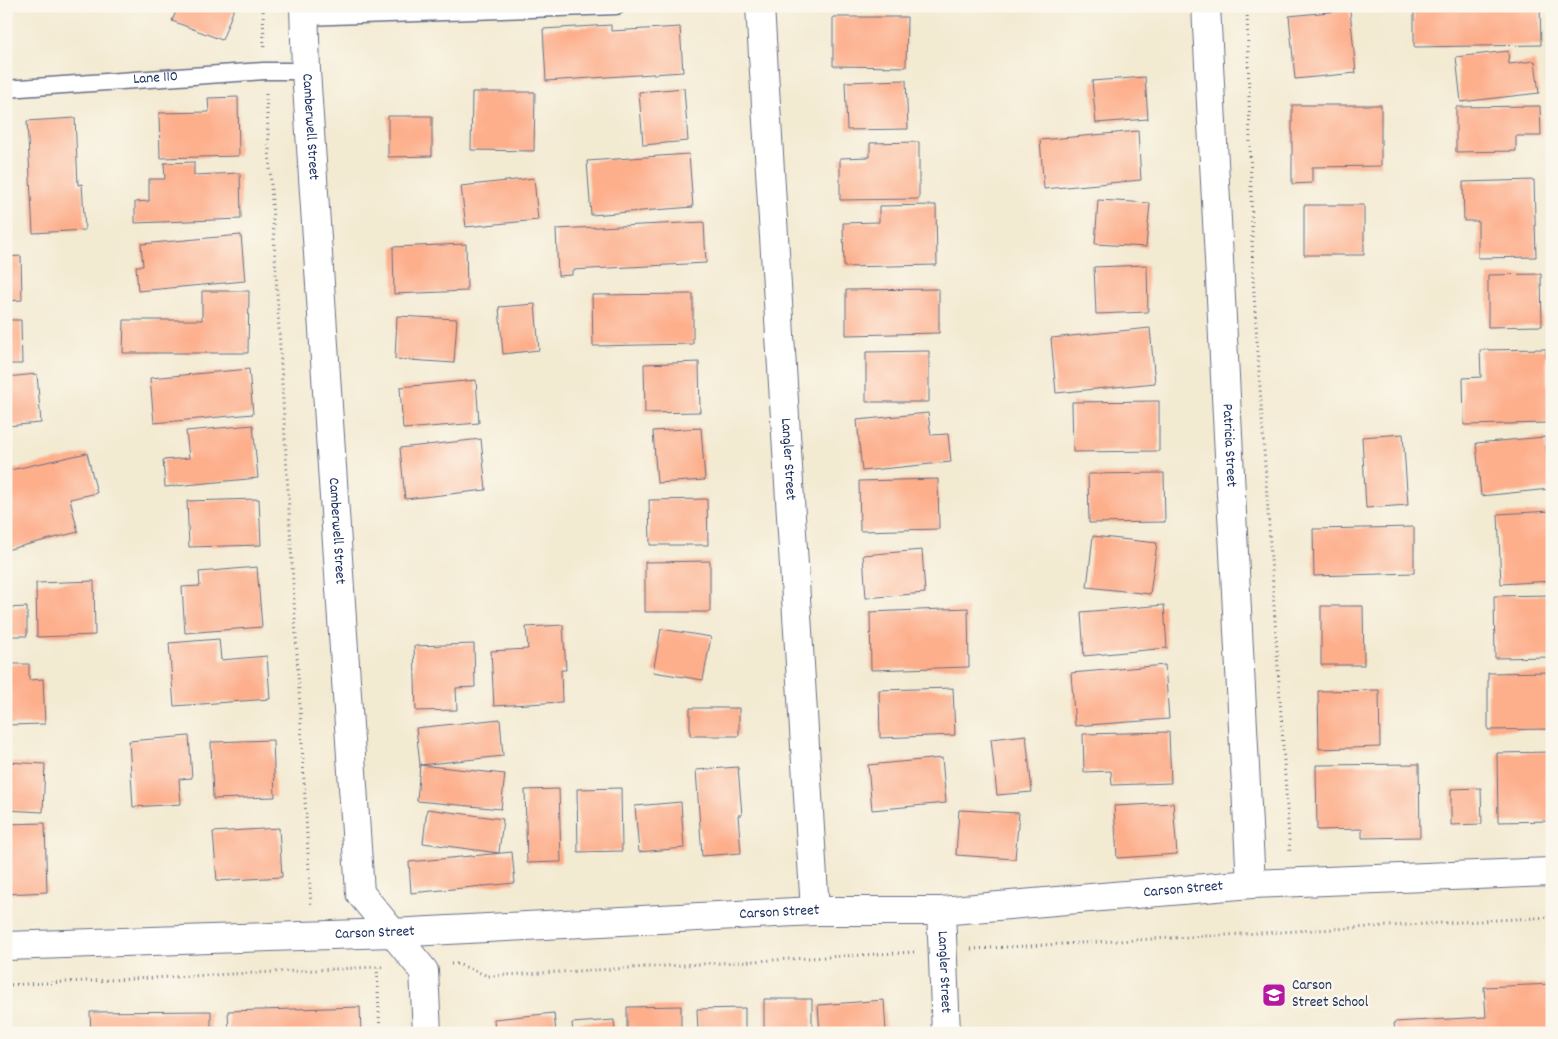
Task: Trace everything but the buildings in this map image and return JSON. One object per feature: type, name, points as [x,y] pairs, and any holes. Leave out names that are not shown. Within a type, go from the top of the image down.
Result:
[{"type":"street","name":"Langler Street","points":[[760,6],[815,911]]},
{"type":"street","name":"Patricia Street","points":[[1206,6],[1251,884]]},
{"type":"street","name":"Camberwell Street","points":[[304,12],[306,71],[360,893],[424,972],[427,1033]]},
{"type":"street","name":"Carson Street","points":[[6,946],[391,933],[815,911],[941,911],[1251,884],[1552,872]]},
{"type":"street","name":"Langler Street","points":[[941,911],[946,1033]]},
{"type":"lane","points":[[304,12],[616,6]]},
{"type":"lane","name":"Lane 110","points":[[6,89],[264,71],[306,71]]},
{"type":"path","points":[[263,6],[264,71],[314,970]]},
{"type":"path","points":[[1248,6],[1253,278],[1292,882]]},
{"type":"path","points":[[6,985],[376,967]]},
{"type":"place","name":"Carson Street School","points":[[1274,995]]}]
